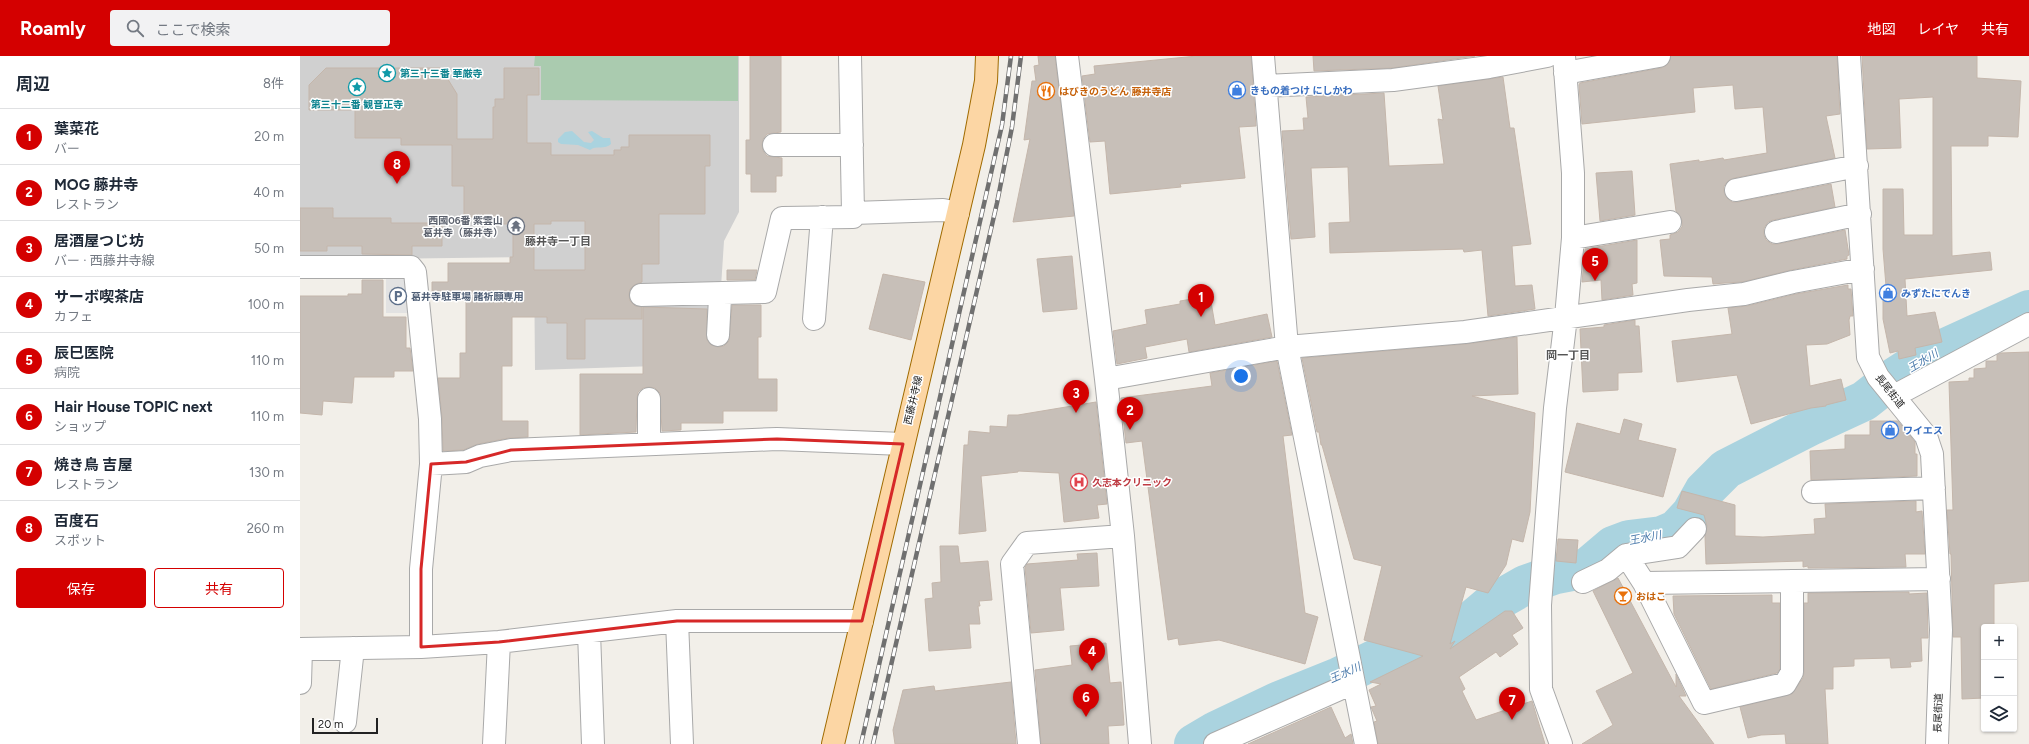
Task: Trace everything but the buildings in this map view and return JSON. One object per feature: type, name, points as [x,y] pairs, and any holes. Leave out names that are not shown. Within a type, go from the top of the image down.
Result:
[{"type":"main road","name":"西藤井寺線","points":[[833,744],[958,213],[986,81],[987,56]]},
{"type":"street","points":[[641,295],[765,292],[782,218],[853,217],[850,56]]},
{"type":"street","points":[[1067,56],[1106,379],[1123,536],[1140,744]]},
{"type":"street","points":[[1263,56],[1287,347],[1366,744]]},
{"type":"street","points":[[1265,86],[1393,80],[1489,67],[1547,56]]},
{"type":"street","points":[[1560,744],[1541,689],[1541,595],[1555,408],[1566,317],[1573,238],[1573,173],[1565,65],[1659,56]]},
{"type":"street","name":"長尾街道","points":[[1849,56],[1868,357],[1888,389],[1926,436],[1932,454],[1941,630],[1938,744]]},
{"type":"street","points":[[774,145],[852,145]]},
{"type":"street","points":[[1736,190],[1857,166]]},
{"type":"street","points":[[853,213],[943,210],[958,213]]},
{"type":"street","points":[[1776,232],[1860,214]]},
{"type":"street","points":[[814,319],[822,217]]},
{"type":"street","points":[[1573,238],[1670,222]]},
{"type":"street","points":[[300,267],[411,266],[415,272],[430,419],[431,464],[421,569],[421,647]]},
{"type":"street","points":[[1106,379],[1287,347],[1419,337],[1744,294],[1793,282],[1863,269]]},
{"type":"street","points":[[718,335],[720,298],[723,293]]},
{"type":"street","points":[[1888,389],[2029,324]]},
{"type":"street","points":[[649,399],[649,444]]},
{"type":"street","points":[[431,464],[466,462],[480,456],[510,450],[649,444],[777,439],[903,444]]},
{"type":"street","points":[[1813,492],[1934,488]]},
{"type":"street","points":[[1584,582],[1608,570],[1626,555],[1678,546],[1696,529]]},
{"type":"street","points":[[1029,744],[1012,564],[1027,543],[1123,536]]},
{"type":"street","points":[[1626,555],[1644,583],[1704,703],[1785,684],[1792,672],[1792,581]]},
{"type":"street","points":[[1644,583],[1939,579]]},
{"type":"street","points":[[300,683],[301,649],[421,647],[499,642],[677,620],[862,621]]},
{"type":"street","points":[[677,620],[682,744]]},
{"type":"street","points":[[589,632],[592,744]]},
{"type":"street","points":[[494,744],[499,642]]},
{"type":"street","points":[[345,722],[352,648]]},
{"type":"street","points":[[1215,744],[1353,683]]},
{"type":"highlighted area","points":[[777,439],[903,444],[862,621],[677,621],[499,642],[421,647],[421,569],[431,464],[466,462],[511,450]]},
{"type":"shaded area","name":"西國06番 紫雲山 葛井寺（藤井寺）","points":[[300,56],[739,56],[739,212],[724,241],[716,364],[535,370],[534,257],[300,260]]},
{"type":"shaded area","name":"葛井寺駐車場 諸祈願専用","points":[[386,273],[408,278],[412,313],[386,313]]},
{"type":"green space","points":[[535,56],[738,56],[738,101],[541,100],[541,66],[534,66]]},
{"type":"water","points":[[572,131],[584,142],[591,143],[594,140],[588,132],[592,131],[603,138],[610,138],[611,144],[606,147],[590,150],[578,145],[561,144],[558,142],[558,139],[565,132]]},
{"type":"waterway","name":"王水川","points":[[1194,744],[1216,731],[1277,702],[1339,677],[1419,638],[1458,632],[1490,605],[1525,585],[1556,574],[1587,568],[1613,546],[1629,540],[1662,536],[1676,530],[1691,514],[1704,491],[1726,469],[1812,425],[1864,401],[1892,379],[1926,357],[2029,310]]},
{"type":"railway","points":[[861,744],[1002,125],[1011,56]]},
{"type":"railway","points":[[873,744],[997,203],[1012,127],[1021,56]]},
{"type":"place","name":"第三十三番 華厳寺","points":[[387,73]]},
{"type":"place","name":"第三十二番 観音正寺","points":[[357,87]]},
{"type":"place","name":"きもの着つけ にしかわ","points":[[1237,90]]},
{"type":"place","name":"はびきのうどん 藤井寺店","points":[[1046,91]]},
{"type":"place","name":"百度石","points":[[397,184]]},
{"type":"place","name":"西國06番 紫雲山 葛井寺（藤井寺）","points":[[516,226]]},
{"type":"place","name":"辰巳医院","points":[[1595,281]]},
{"type":"place","name":"みずたにでんき","points":[[1888,293]]},
{"type":"place","name":"葛井寺駐車場 諸祈願専用","points":[[398,296]]},
{"type":"place","name":"葉菜花","points":[[1201,317]]},
{"type":"place","name":"居酒屋つじ坊","points":[[1076,413]]},
{"type":"place","name":"MOG 藤井寺","points":[[1130,430]]},
{"type":"place","name":"ワイエス","points":[[1890,430]]},
{"type":"place","name":"久志本クリニック","points":[[1079,482]]},
{"type":"place","name":"おはこ","points":[[1623,596]]},
{"type":"place","name":"サーボ喫茶店","points":[[1092,671]]},
{"type":"place","name":"Hair House TOPIC next","points":[[1086,717]]},
{"type":"place","name":"焼き鳥 吉屋","points":[[1512,720]]},
{"type":"district","name":"藤井寺一丁目","points":[[558,241]]},
{"type":"district","name":"岡一丁目","points":[[1568,355]]}]
